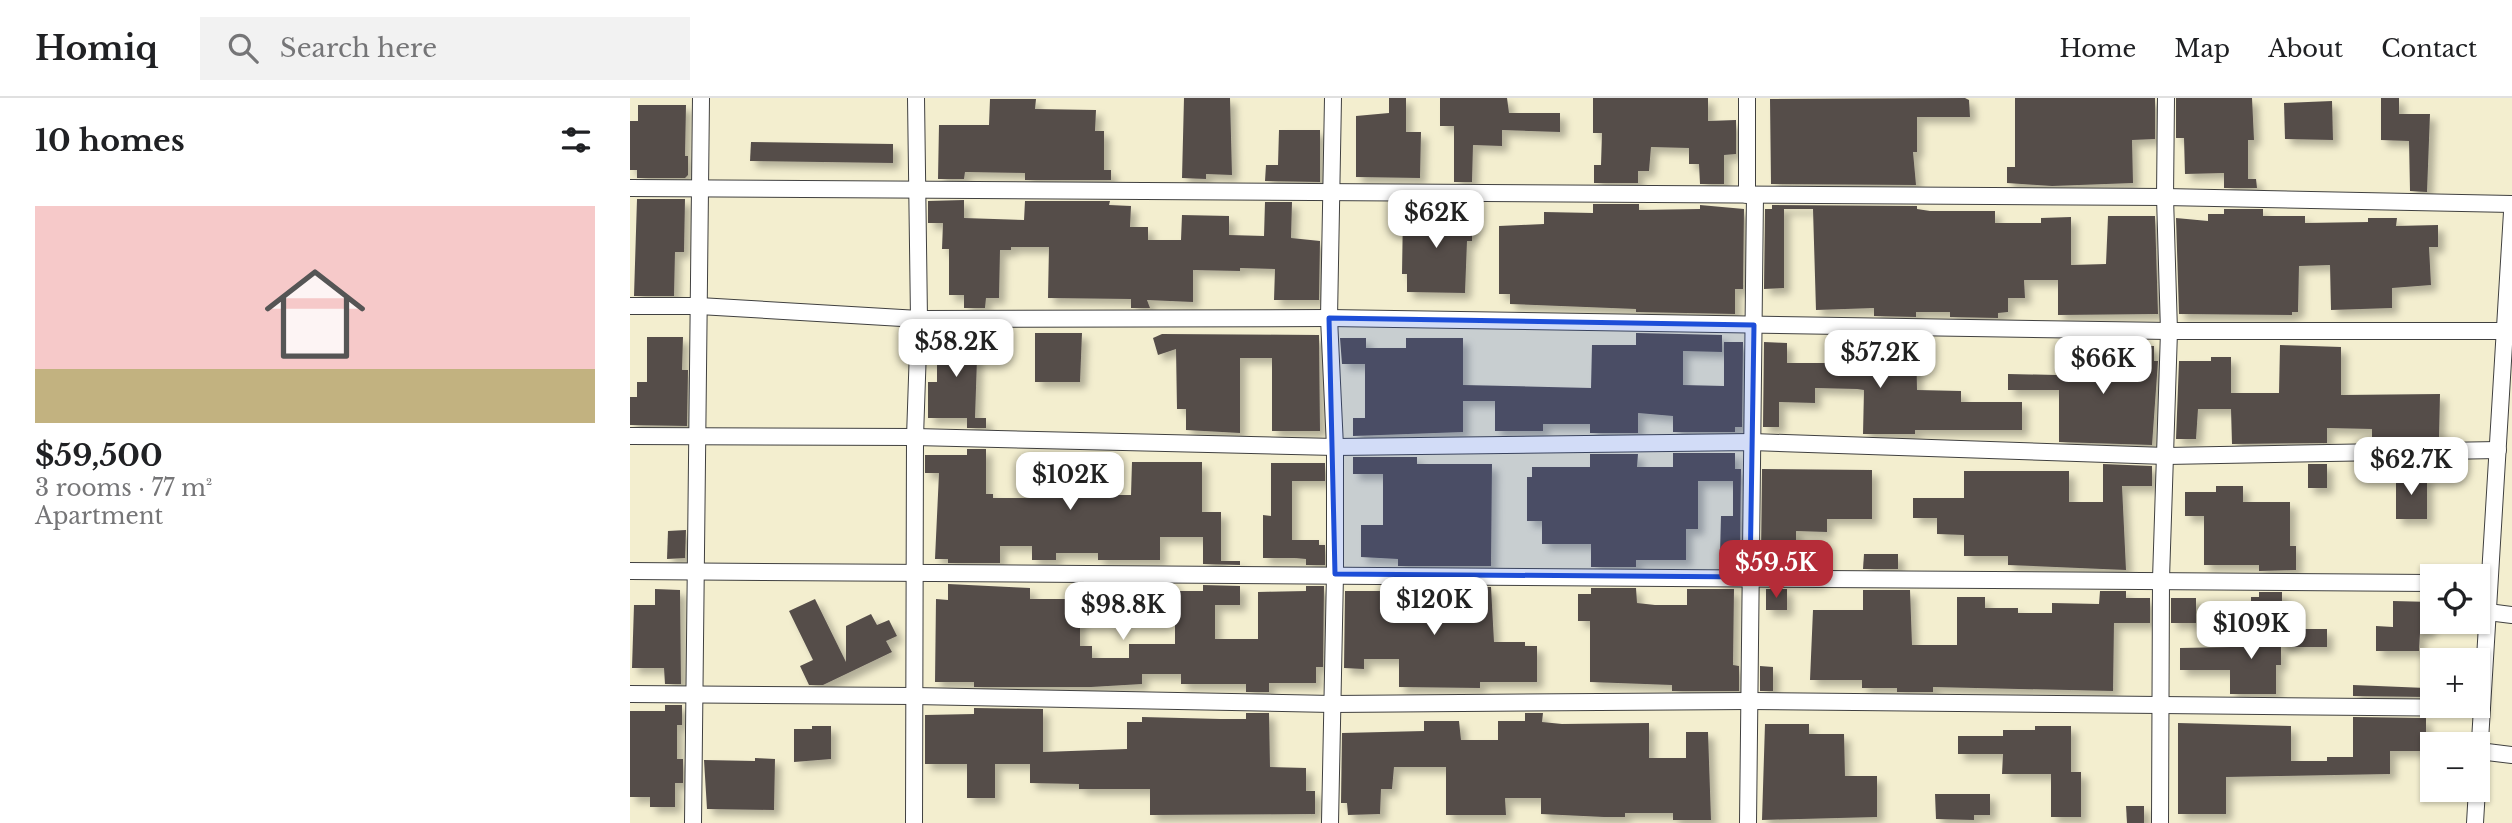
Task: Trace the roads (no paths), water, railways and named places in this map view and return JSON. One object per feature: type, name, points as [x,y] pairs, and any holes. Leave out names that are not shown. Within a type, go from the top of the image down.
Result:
[{"type":"street","points":[[693,823],[701,98]]},
{"type":"street","points":[[914,823],[915,437],[919,319],[916,98]]},
{"type":"street","points":[[1330,823],[1335,574],[1335,447],[1329,318],[1333,98]]},
{"type":"street","points":[[1747,98],[1754,325],[1748,823]]},
{"type":"street","points":[[2160,823],[2161,579],[2169,331],[2165,197],[2166,98]]},
{"type":"street","points":[[630,188],[2165,197],[2512,204]]},
{"type":"street","points":[[2488,564],[2504,485],[2498,450],[2508,355],[2505,331],[2512,221]]},
{"type":"street","points":[[630,306],[699,306],[919,319],[1329,318],[2169,331],[2505,331]]},
{"type":"street","points":[[630,436],[915,437],[1335,447],[1752,442],[2166,456],[2498,450]]},
{"type":"street","points":[[630,570],[2420,583]]},
{"type":"street","points":[[2490,612],[2512,615]]},
{"type":"street","points":[[630,694],[1332,704],[1749,701],[2420,707]]},
{"type":"street","points":[[2490,752],[2512,755]]},
{"type":"street","points":[[2475,823],[2476,802]]}]
